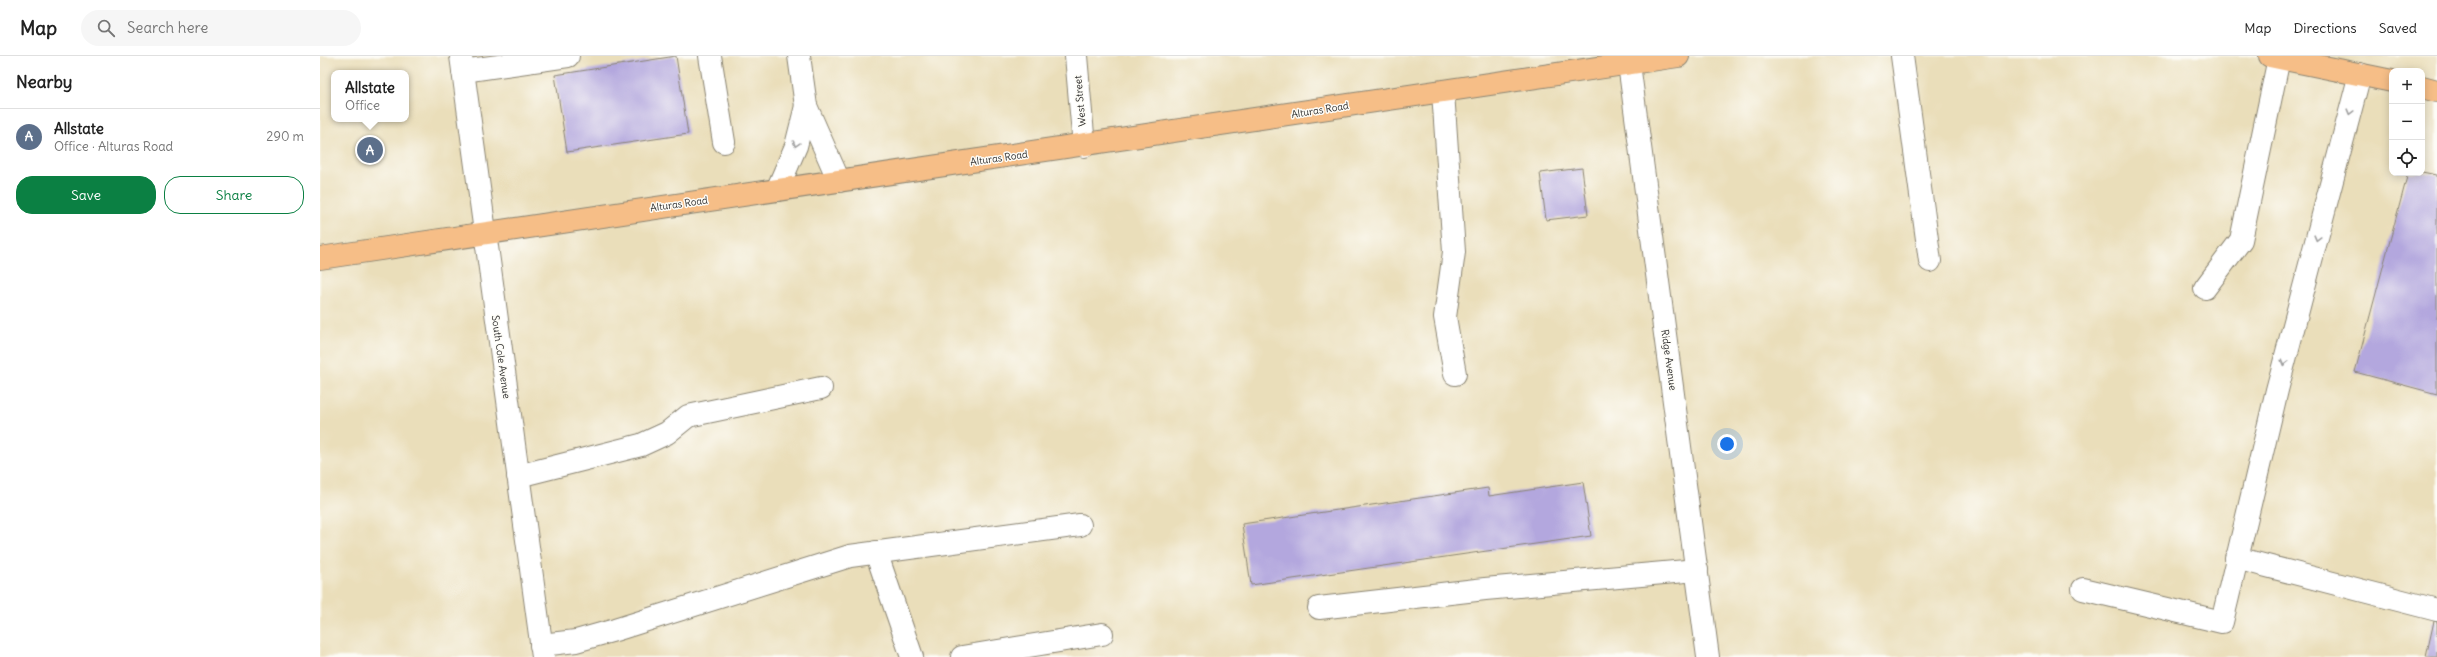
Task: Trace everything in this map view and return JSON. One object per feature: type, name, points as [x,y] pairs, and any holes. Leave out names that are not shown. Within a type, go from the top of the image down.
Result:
[{"type":"main road","name":"Alturas Road","points":[[320,258],[484,232],[1084,146],[1678,56]]},
{"type":"main road","points":[[2275,57],[2313,60],[2360,74],[2389,80]]},
{"type":"main road","points":[[2425,88],[2437,91]]},
{"type":"street","points":[[462,64],[568,56]]},
{"type":"street","points":[[710,56],[724,142]]},
{"type":"street","points":[[799,56],[806,106],[839,181]]},
{"type":"street","name":"West Street","points":[[1076,56],[1084,146]]},
{"type":"street","points":[[1902,56],[1930,261]]},
{"type":"street","points":[[2205,288],[2241,240],[2275,57]]},
{"type":"street","name":"South Cole Avenue","points":[[462,64],[542,651]]},
{"type":"street","name":"Ridge Avenue","points":[[1629,64],[1708,657]]},
{"type":"street","points":[[2083,589],[2222,622],[2277,390],[2360,74]]},
{"type":"street","points":[[1443,92],[1454,252],[1444,317],[1455,374]]},
{"type":"street","points":[[777,190],[796,146],[806,106]]},
{"type":"street","points":[[518,476],[641,445],[667,433],[688,416],[821,388]]},
{"type":"street","points":[[542,651],[615,630],[850,556],[1080,526]]},
{"type":"street","points":[[876,552],[912,657]]},
{"type":"street","points":[[2236,558],[2437,610]]},
{"type":"street","points":[[1319,608],[1486,589],[1697,570]]},
{"type":"street","points":[[962,657],[1102,634]]},
{"type":"building","points":[[676,56],[688,134],[567,152],[555,75]]},
{"type":"building","points":[[1582,168],[1588,215],[1546,220],[1540,173]]},
{"type":"building","points":[[2425,173],[2437,175],[2437,394],[2355,372],[2407,176],[2425,176]]},
{"type":"building","points":[[1583,482],[1591,536],[1251,585],[1242,524],[1488,488],[1489,496]]},
{"type":"building","points":[[2434,621],[2437,622],[2437,657],[2426,657]]},
{"type":"place","name":"Allstate","points":[[370,150]]}]
